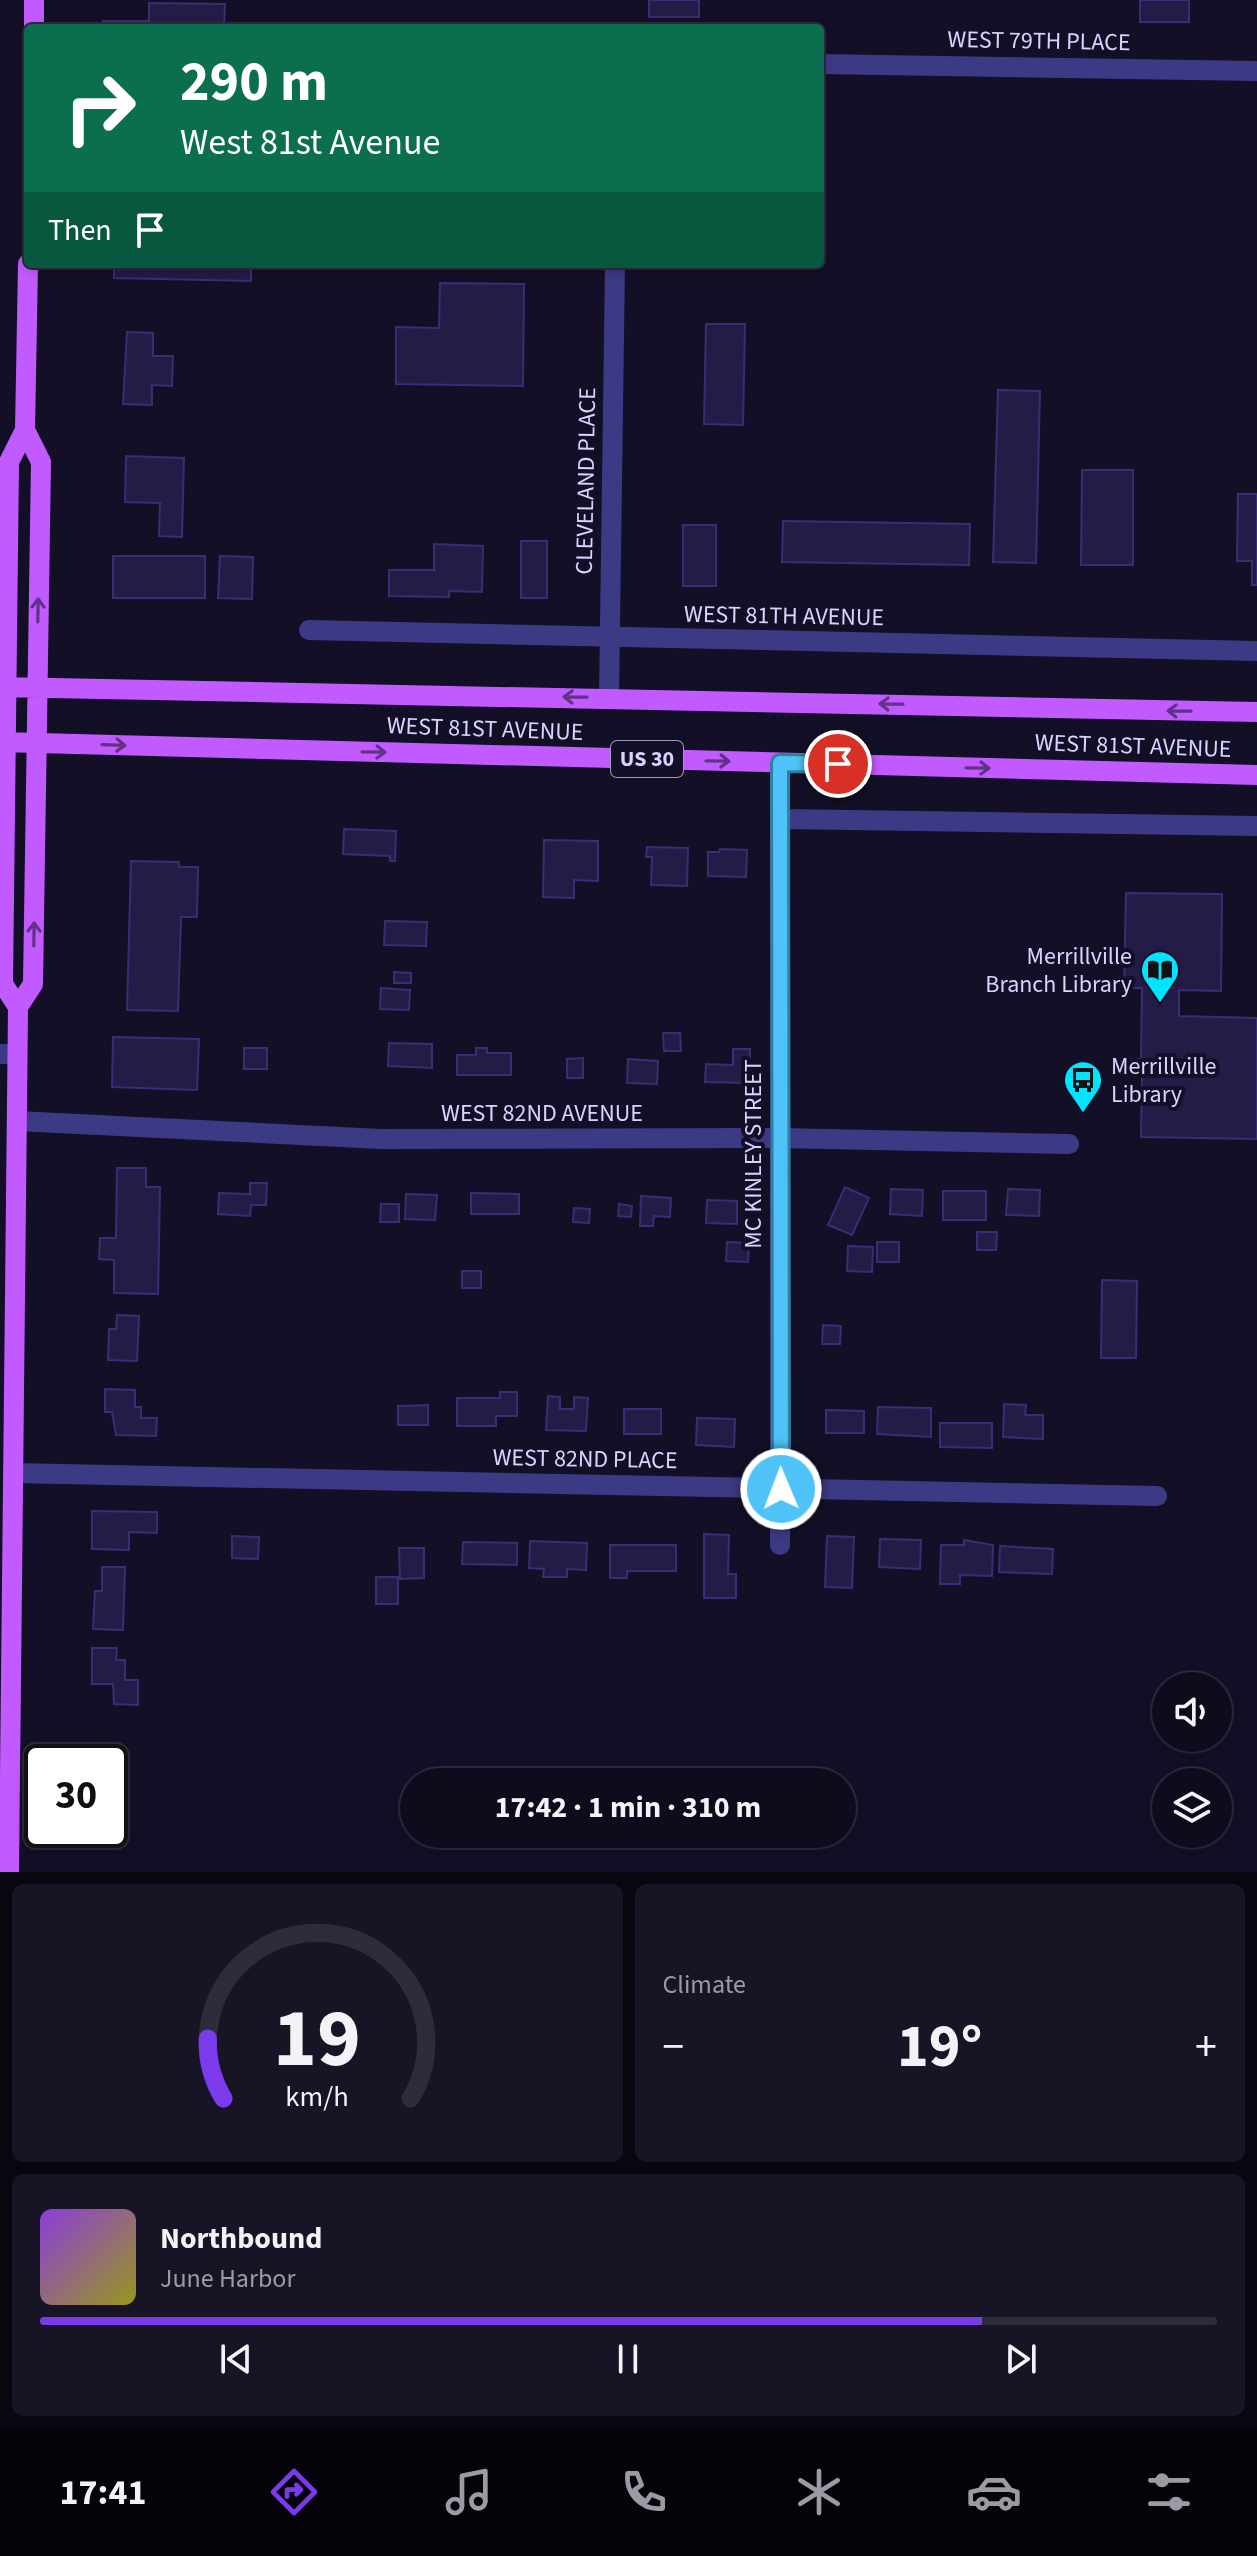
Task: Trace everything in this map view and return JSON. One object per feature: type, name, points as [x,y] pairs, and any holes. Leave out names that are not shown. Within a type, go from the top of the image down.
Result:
[{"type":"main road","points":[[34,0],[34,24]]},
{"type":"main road","points":[[18,1007],[3,984],[4,552],[9,462],[25,430],[28,268]]},
{"type":"main road","points":[[9,1872],[5,1747],[13,1473],[17,1121],[9,1054],[18,1007],[33,984],[41,462],[25,430]]},
{"type":"main road","name":"WEST 81ST AVENUE","points":[[3,687],[1257,712]]},
{"type":"main road","name":"WEST 81ST AVENUE","points":[[3,742],[1257,775]]},
{"type":"street","name":"WEST 79TH PLACE","points":[[824,64],[1257,71]]},
{"type":"street","name":"CLEVELAND PLACE","points":[[609,698],[615,268]]},
{"type":"street","name":"WEST 81TH AVENUE","points":[[309,630],[1257,651]]},
{"type":"street","name":"MC KINLEY STREET","points":[[780,763],[780,1545]]},
{"type":"street","points":[[782,819],[1257,826]]},
{"type":"street","name":"WEST 82ND AVENUE","points":[[17,1121],[381,1139],[778,1138],[1069,1144]]},
{"type":"street","name":"WEST 82ND PLACE","points":[[13,1473],[1157,1496]]},
{"type":"building","points":[[649,0],[699,0],[699,17],[649,17]]},
{"type":"building","points":[[1140,0],[1189,0],[1189,22],[1140,22]]},
{"type":"building","points":[[149,3],[225,4],[224,24],[103,24],[103,21],[149,21]]},
{"type":"building","points":[[114,268],[251,268],[251,281],[114,278]]},
{"type":"building","points":[[440,283],[524,284],[523,386],[396,384],[396,327],[439,328]]},
{"type":"building","points":[[706,324],[745,324],[743,425],[704,424]]},
{"type":"building","points":[[127,332],[153,333],[153,356],[173,356],[172,386],[152,385],[152,405],[123,404]]},
{"type":"building","points":[[998,390],[1040,391],[1036,563],[993,562]]},
{"type":"building","points":[[126,456],[184,458],[182,537],[159,536],[160,503],[125,502]]},
{"type":"building","points":[[1082,470],[1133,470],[1133,565],[1081,565]]},
{"type":"building","points":[[1238,494],[1257,494],[1257,585],[1252,585],[1252,561],[1237,561]]},
{"type":"building","points":[[783,521],[970,524],[969,565],[782,562]]},
{"type":"building","points":[[683,525],[716,525],[716,586],[683,586]]},
{"type":"building","points":[[521,541],[547,541],[547,598],[521,598]]},
{"type":"building","points":[[434,544],[483,546],[482,592],[449,591],[449,597],[389,596],[389,570],[434,570]]},
{"type":"building","points":[[113,556],[205,556],[205,598],[113,598]]},
{"type":"building","points":[[220,556],[253,557],[252,599],[218,598]]},
{"type":"building","points":[[344,829],[396,831],[395,861],[390,861],[390,856],[343,854]]},
{"type":"building","points":[[544,840],[598,841],[598,881],[574,880],[574,898],[543,897]]},
{"type":"building","points":[[647,847],[688,848],[687,886],[651,885],[652,857],[646,857]]},
{"type":"building","points":[[720,849],[747,850],[746,877],[708,876],[708,852],[719,852]]},
{"type":"building","points":[[131,861],[179,862],[179,867],[198,867],[197,917],[181,917],[178,1011],[127,1010]]},
{"type":"building","name":"Merrillville Branch Library","points":[[1126,893],[1222,894],[1221,991],[1179,990],[1179,1016],[1257,1018],[1257,1139],[1141,1137],[1142,1076],[1131,1076],[1131,1059],[1141,1059],[1142,988],[1124,988]]},
{"type":"building","points":[[385,921],[427,922],[426,946],[384,945]]},
{"type":"building","points":[[394,972],[411,973],[411,983],[394,983]]},
{"type":"building","points":[[381,988],[410,990],[409,1010],[380,1009]]},
{"type":"building","points":[[663,1033],[680,1033],[681,1051],[664,1051]]},
{"type":"building","points":[[113,1037],[199,1039],[197,1090],[112,1087]]},
{"type":"building","points":[[389,1043],[432,1044],[432,1068],[388,1066]]},
{"type":"building","points":[[244,1048],[267,1048],[267,1069],[244,1069]]},
{"type":"building","points":[[476,1048],[487,1048],[487,1053],[511,1053],[511,1075],[457,1075],[457,1055],[476,1055]]},
{"type":"building","points":[[733,1049],[750,1049],[749,1083],[705,1082],[706,1064],[733,1065]]},
{"type":"building","points":[[583,1058],[583,1078],[567,1078],[567,1059]]},
{"type":"building","points":[[628,1059],[658,1061],[657,1084],[627,1083]]},
{"type":"building","points":[[117,1168],[146,1168],[146,1187],[160,1187],[158,1294],[114,1293],[114,1260],[99,1259],[100,1238],[116,1238]]},
{"type":"building","points":[[250,1183],[267,1183],[266,1205],[251,1205],[250,1216],[218,1214],[219,1193],[250,1194]]},
{"type":"building","points":[[845,1187],[869,1198],[852,1235],[828,1225]]},
{"type":"building","points":[[891,1189],[923,1190],[922,1216],[890,1214]]},
{"type":"building","points":[[1008,1189],[1040,1190],[1039,1216],[1006,1215]]},
{"type":"building","points":[[943,1191],[986,1191],[986,1220],[943,1220]]},
{"type":"building","points":[[471,1193],[519,1194],[519,1214],[471,1214]]},
{"type":"building","points":[[406,1194],[437,1195],[435,1220],[405,1219]]},
{"type":"building","points":[[641,1196],[671,1198],[670,1217],[654,1216],[653,1226],[640,1226]]},
{"type":"building","points":[[707,1200],[737,1201],[737,1224],[706,1223]]},
{"type":"building","points":[[381,1204],[399,1204],[399,1222],[380,1222]]},
{"type":"building","points":[[619,1204],[632,1206],[631,1217],[618,1216]]},
{"type":"building","points":[[574,1208],[590,1209],[589,1223],[573,1222]]},
{"type":"building","points":[[977,1232],[997,1232],[996,1250],[977,1250]]},
{"type":"building","points":[[727,1242],[749,1243],[748,1262],[726,1261]]},
{"type":"building","points":[[877,1242],[899,1242],[899,1262],[877,1262]]},
{"type":"building","points":[[848,1246],[873,1247],[872,1272],[847,1271]]},
{"type":"building","points":[[462,1271],[481,1271],[481,1288],[462,1288]]},
{"type":"building","points":[[1102,1280],[1137,1281],[1136,1358],[1101,1358]]},
{"type":"building","points":[[117,1315],[139,1316],[137,1361],[108,1360],[109,1329],[116,1329]]},
{"type":"building","points":[[823,1325],[841,1326],[840,1344],[822,1344]]},
{"type":"building","points":[[105,1389],[135,1390],[135,1407],[141,1407],[141,1418],[157,1418],[156,1436],[116,1435],[112,1412],[105,1412]]},
{"type":"building","points":[[500,1392],[517,1392],[517,1416],[496,1416],[496,1426],[457,1426],[457,1398],[500,1398]]},
{"type":"building","points":[[548,1396],[560,1397],[560,1409],[574,1409],[574,1397],[588,1398],[586,1431],[546,1430]]},
{"type":"building","points":[[1004,1404],[1026,1405],[1025,1415],[1043,1415],[1043,1439],[1003,1437]]},
{"type":"building","points":[[428,1405],[428,1425],[398,1425],[398,1406]]},
{"type":"building","points":[[878,1407],[931,1408],[931,1437],[877,1434]]},
{"type":"building","points":[[624,1409],[661,1409],[661,1434],[624,1434]]},
{"type":"building","points":[[826,1410],[864,1411],[864,1433],[826,1433]]},
{"type":"building","points":[[697,1418],[735,1419],[734,1447],[696,1445]]},
{"type":"building","points":[[940,1423],[992,1423],[992,1448],[940,1447]]},
{"type":"building","points":[[92,1511],[157,1512],[157,1533],[129,1532],[129,1550],[92,1549]]},
{"type":"building","points":[[704,1534],[729,1535],[728,1574],[736,1574],[736,1598],[704,1598]]},
{"type":"building","points":[[232,1536],[259,1537],[258,1559],[232,1558]]},
{"type":"building","points":[[827,1536],[854,1537],[852,1588],[825,1587]]},
{"type":"building","points":[[880,1539],[921,1540],[920,1569],[879,1567]]},
{"type":"building","points":[[964,1540],[993,1545],[992,1576],[960,1575],[960,1584],[940,1584],[941,1545],[964,1545]]},
{"type":"building","points":[[530,1541],[587,1543],[586,1570],[567,1569],[567,1577],[543,1577],[544,1569],[529,1568]]},
{"type":"building","points":[[463,1542],[517,1543],[517,1565],[462,1564]]},
{"type":"building","points":[[610,1545],[676,1545],[676,1571],[627,1571],[627,1578],[610,1578]]},
{"type":"building","points":[[1000,1546],[1053,1549],[1052,1574],[999,1572]]},
{"type":"building","points":[[399,1548],[424,1548],[424,1578],[400,1579]]},
{"type":"building","points":[[102,1567],[125,1567],[123,1630],[93,1629],[95,1591],[102,1591]]},
{"type":"building","points":[[376,1577],[398,1577],[398,1604],[376,1604]]},
{"type":"building","points":[[92,1648],[117,1648],[116,1660],[125,1660],[125,1680],[138,1680],[138,1705],[114,1704],[113,1684],[92,1684]]},
{"type":"place","name":"Merrillville Branch Library","points":[[1160,1004]]},
{"type":"place","name":"Merrillville Library","points":[[1083,1114]]},
{"type":"route","points":[[781,1489],[778,1138],[780,763],[838,764]]}]
